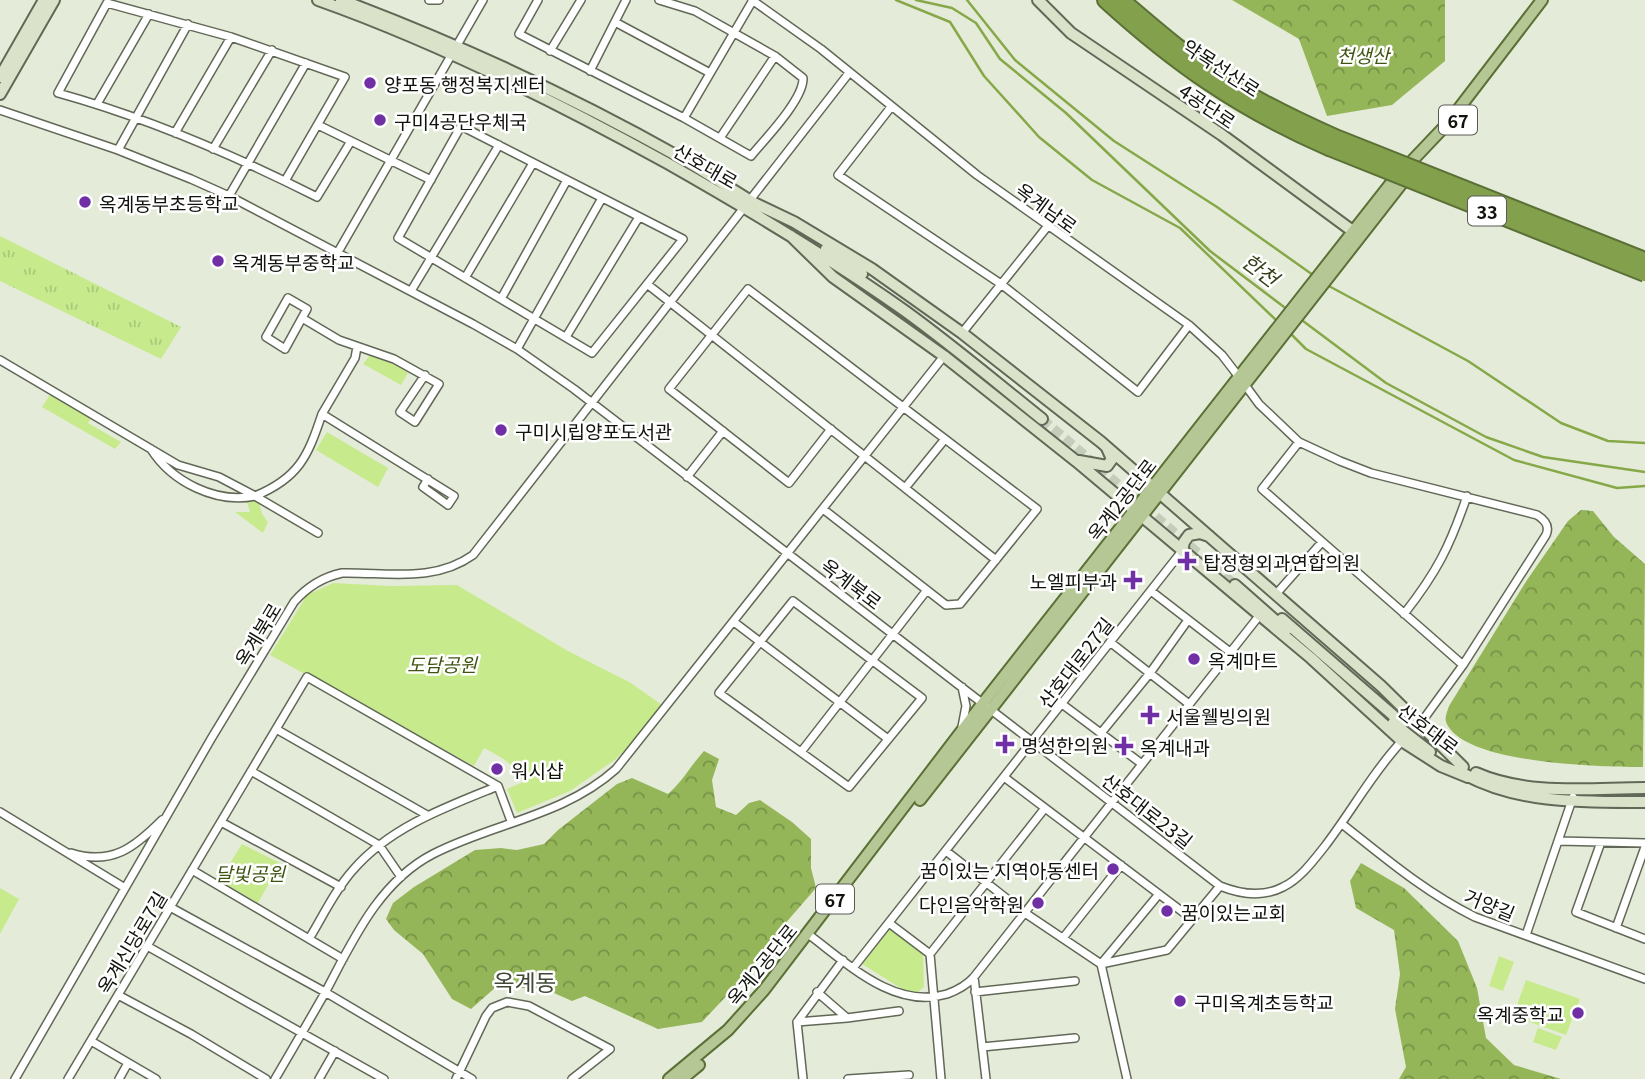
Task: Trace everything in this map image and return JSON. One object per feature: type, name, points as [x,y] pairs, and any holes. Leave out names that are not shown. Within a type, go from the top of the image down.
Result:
[{"type":"highway","name":"약목선산로","points":[[1105,0],[1133,26],[1199,78],[1264,117],[1331,142]]},
{"type":"highway","name":"약목선산로","points":[[1122,0],[1198,62],[1331,142]]},
{"type":"highway","name":"33","points":[[1331,142],[1645,260]]},
{"type":"highway","name":"33","points":[[1331,142],[1645,274]]},
{"type":"main road","name":"옥계2공단로","points":[[1357,234],[1402,170],[1447,124],[1542,0]]},
{"type":"main road","name":"옥계2공단로","points":[[669,1079],[735,1022],[811,936],[987,706],[1357,234],[1447,133],[1550,0]]},
{"type":"main road","name":"옥계2공단로","points":[[682,1079],[721,1045],[757,1008],[960,734],[987,706]]},
{"type":"street","points":[[0,77],[46,0]]},
{"type":"street","points":[[0,94],[46,0]]},
{"type":"street","name":"산호대로","points":[[318,0],[454,50]]},
{"type":"street","name":"산호대로","points":[[341,0],[638,134],[747,204],[814,241],[1001,378],[1043,417],[906,312],[790,236],[747,204]]},
{"type":"street","points":[[429,0],[439,0]]},
{"type":"street","points":[[338,252],[483,0]]},
{"type":"street","points":[[538,0],[519,34],[684,118],[751,156],[797,98],[803,78],[775,56],[695,10],[659,0]]},
{"type":"street","points":[[550,51],[581,0]]},
{"type":"street","points":[[590,71],[626,0]]},
{"type":"street","points":[[684,118],[752,0]]},
{"type":"street","name":"옥계남로","points":[[752,0],[797,30],[934,143],[1047,227],[1189,326],[1222,355],[1259,404],[1299,442]]},
{"type":"street","name":"4공단로","points":[[1038,0],[1071,33],[1222,135],[1357,234]]},
{"type":"street","points":[[285,181],[345,77],[231,37],[107,3],[58,93],[137,117],[248,163],[317,197],[351,141]]},
{"type":"street","points":[[97,104],[149,14]]},
{"type":"street","points":[[615,22],[710,73]]},
{"type":"street","points":[[118,150],[188,24]]},
{"type":"street","points":[[175,133],[231,37]]},
{"type":"street","points":[[213,149],[272,50]]},
{"type":"street","points":[[720,138],[775,56]]},
{"type":"street","points":[[229,196],[306,63]]},
{"type":"street","points":[[592,404],[849,73]]},
{"type":"street","points":[[891,107],[838,175],[1001,284],[1138,392],[1189,326]]},
{"type":"street","name":"옥계북로","points":[[0,110],[191,178],[338,252],[517,349],[987,706]]},
{"type":"street","points":[[318,125],[431,180]]},
{"type":"street","points":[[461,126],[533,163],[683,239],[592,353],[398,238],[461,126]]},
{"type":"street","points":[[411,291],[499,145]]},
{"type":"street","points":[[465,278],[533,163]]},
{"type":"street","points":[[501,299],[567,180]]},
{"type":"street","points":[[517,349],[602,198]]},
{"type":"street","points":[[747,204],[783,216],[873,269],[962,333],[1107,447],[1277,593],[1420,724],[1466,772]]},
{"type":"street","points":[[566,337],[639,217]]},
{"type":"street","points":[[962,333],[1047,227]]},
{"type":"street","points":[[790,236],[833,278],[944,356],[1076,461],[1311,658],[1402,741],[1441,766],[1466,772]]},
{"type":"street","points":[[647,284],[996,560]]},
{"type":"street","points":[[823,509],[946,605],[960,604],[1037,509],[748,289],[669,389],[789,483],[831,429]]},
{"type":"street","points":[[289,298],[307,309],[302,318],[285,349],[266,337],[289,298]]},
{"type":"street","points":[[302,318],[357,347],[394,359],[425,374],[439,384],[415,422],[400,412],[425,374]]},
{"type":"street","points":[[149,447],[168,470],[202,490],[227,498],[256,496],[277,486],[303,463],[322,414],[355,358],[357,347]]},
{"type":"street","points":[[275,1079],[376,904],[401,877],[432,855],[511,821],[556,807],[595,786],[616,769],[944,356]]},
{"type":"street","points":[[0,361],[178,465],[219,477],[318,533]]},
{"type":"street","name":"옥계북로","points":[[15,1079],[169,812],[300,595],[322,579],[342,573],[424,574],[443,571],[463,562],[482,546],[592,404]]},
{"type":"street","points":[[322,414],[428,479]]},
{"type":"street","points":[[687,477],[723,431]]},
{"type":"street","points":[[905,488],[944,439]]},
{"type":"street","points":[[1420,724],[1463,665],[1548,531],[1545,520],[1537,514],[1371,473],[1299,442],[1262,489],[1463,665]]},
{"type":"street","points":[[1076,461],[1107,466],[1112,459],[1107,447]]},
{"type":"street","points":[[1404,614],[1437,569],[1455,532],[1467,496]]},
{"type":"street","points":[[1182,551],[1189,535],[1200,533],[1211,538]]},
{"type":"street","points":[[1277,593],[1322,542]]},
{"type":"street","name":"산호대로27길","points":[[853,968],[1182,551]]},
{"type":"street","name":"산호대로","points":[[1237,582],[1416,735],[1466,772],[1508,792],[1571,802],[1645,802]]},
{"type":"street","name":"옥계북로","points":[[893,634],[927,590]]},
{"type":"street","points":[[1151,591],[1230,652]]},
{"type":"street","points":[[793,601],[922,698],[849,787],[719,693],[760,642],[793,601]]},
{"type":"street","points":[[811,936],[853,968],[892,990],[917,997],[934,998],[961,989],[974,977],[1025,913],[1258,616]]},
{"type":"street","points":[[1101,733],[1150,673],[1188,620]]},
{"type":"street","points":[[734,622],[888,739]]},
{"type":"street","points":[[801,752],[893,634]]},
{"type":"street","points":[[1110,642],[1189,704]]},
{"type":"street","name":"옥계신당로7길","points":[[68,1079],[307,677],[498,786]]},
{"type":"street","points":[[960,734],[966,706],[962,687]]},
{"type":"street","points":[[1062,704],[1142,764]]},
{"type":"street","name":"산호대로23길","points":[[987,706],[1220,886],[1248,894],[1272,892],[1304,871],[1402,741]]},
{"type":"street","points":[[276,729],[427,815]]},
{"type":"street","points":[[251,771],[379,845],[401,877]]},
{"type":"street","name":"산호대로","points":[[1466,772],[1518,785],[1645,788]]},
{"type":"street","points":[[1004,777],[1192,919]]},
{"type":"street","points":[[309,939],[354,869],[379,845],[427,815],[498,786],[511,821]]},
{"type":"street","points":[[1526,935],[1576,788]]},
{"type":"street","points":[[941,1079],[930,954],[1045,808]]},
{"type":"street","points":[[0,812],[125,888]]},
{"type":"street","points":[[58,847],[75,854],[115,855],[142,840],[169,812]]},
{"type":"street","points":[[221,822],[341,887]]},
{"type":"street","name":"거양길","points":[[1342,824],[1418,884],[1451,905],[1475,917],[1645,979]]},
{"type":"street","points":[[1558,841],[1645,845],[1616,928]]},
{"type":"street","points":[[1601,842],[1576,912],[1645,939]]},
{"type":"street","points":[[946,851],[1025,913],[1101,964],[1127,1079]]},
{"type":"street","points":[[1063,938],[1121,865]]},
{"type":"street","points":[[192,870],[343,959]]},
{"type":"street","points":[[1101,964],[1167,950],[1220,886]]},
{"type":"street","points":[[1101,964],[1159,894]]},
{"type":"street","points":[[170,907],[325,992],[457,1075],[471,1079]]},
{"type":"street","points":[[889,923],[930,954]]},
{"type":"street","points":[[148,946],[384,1079]]},
{"type":"street","points":[[803,1079],[797,1022],[843,960]]},
{"type":"street","points":[[974,977],[986,1079]]},
{"type":"street","points":[[975,992],[1075,981]]},
{"type":"street","points":[[817,992],[847,1018]]},
{"type":"street","points":[[118,995],[266,1079]]},
{"type":"street","points":[[457,1075],[486,1016],[496,1005],[511,1001],[529,1006],[610,1049],[572,1079]]},
{"type":"street","points":[[797,1022],[899,1011]]},
{"type":"street","points":[[982,1047],[1075,1038]]},
{"type":"street","points":[[91,1041],[156,1079]]},
{"type":"street","points":[[319,1079],[335,1051]]},
{"type":"street","points":[[119,1079],[128,1062]]},
{"type":"street","points":[[848,1079],[909,1075]]},
{"type":"green space","name":"천생산","points":[[1232,0],[1445,0],[1445,61],[1392,105],[1327,116],[1299,39]]},
{"type":"green space","points":[[0,236],[181,327],[161,359],[0,281]]},
{"type":"green space","points":[[371,354],[394,363],[408,373],[401,385],[363,364]]},
{"type":"green space","points":[[53,390],[94,414],[88,423],[121,442],[115,449],[42,407]]},
{"type":"green space","points":[[327,432],[388,468],[378,487],[316,450]]},
{"type":"green space","points":[[257,500],[268,522],[263,533],[235,512],[250,512],[247,502]]},
{"type":"green space","points":[[1581,510],[1593,511],[1614,537],[1645,564],[1643,767],[1569,764],[1509,756],[1461,739],[1446,721],[1449,706],[1527,580],[1568,521]]},
{"type":"green space","name":"도담공원","points":[[333,583],[457,585],[568,651],[631,683],[666,708],[616,759],[570,791],[517,813],[507,789],[523,782],[516,770],[502,758],[484,748],[474,766],[270,655],[307,595]]},
{"type":"green space","points":[[704,751],[719,759],[712,780],[716,807],[736,815],[749,803],[760,800],[811,839],[811,868],[816,888],[770,941],[745,976],[702,1022],[658,1029],[585,996],[572,1001],[545,989],[496,987],[471,1009],[452,999],[423,954],[394,930],[386,919],[393,903],[475,850],[517,850],[544,844],[617,784],[632,778],[668,794]]},
{"type":"green space","name":"달빛공원","points":[[242,844],[280,863],[258,903],[219,881]]},
{"type":"green space","points":[[1361,863],[1404,888],[1458,941],[1477,988],[1486,1038],[1514,1065],[1561,1079],[1399,1079],[1406,1067],[1395,1009],[1400,974],[1394,930],[1356,908],[1350,881]]},
{"type":"green space","points":[[0,888],[19,899],[0,934]]},
{"type":"green space","points":[[890,929],[923,954],[924,987],[915,994],[862,964]]},
{"type":"green space","points":[[1499,956],[1514,962],[1503,991],[1489,986]]},
{"type":"green space","points":[[1526,980],[1580,999],[1566,1035],[1513,1016]]},
{"type":"green space","points":[[1538,1028],[1562,1037],[1556,1050],[1533,1042]]},
{"type":"waterway","points":[[896,0],[950,22],[984,76],[1039,137],[1092,180],[1180,228],[1278,322]]},
{"type":"waterway","name":"한천","points":[[916,0],[952,8],[976,23],[1000,59],[1066,113],[1210,251],[1288,310]]},
{"type":"waterway","points":[[967,0],[1015,60],[1114,141],[1217,207],[1313,275]]},
{"type":"waterway","points":[[1327,285],[1468,361],[1561,423],[1608,441],[1645,443]]},
{"type":"waterway","name":"한천","points":[[1299,318],[1386,383],[1486,437],[1543,457],[1645,472]]},
{"type":"waterway","points":[[1291,334],[1306,349],[1514,460],[1617,488],[1645,486]]},
{"type":"tunnel","points":[[1042,419],[1235,585]]},
{"type":"place","name":"양포동 행정복지센터","points":[[370,83]]},
{"type":"place","name":"구미4공단우체국","points":[[380,120]]},
{"type":"place","name":"옥계동부초등학교","points":[[85,202]]},
{"type":"place","name":"옥계동부중학교","points":[[218,261]]},
{"type":"place","name":"구미시립양포도서관","points":[[501,430]]},
{"type":"place","name":"탑정형외과연합의원","points":[[1187,561]]},
{"type":"place","name":"노엘피부과","points":[[1133,580]]},
{"type":"place","name":"옥계마트","points":[[1194,659]]},
{"type":"place","name":"서울웰빙의원","points":[[1150,715]]},
{"type":"place","name":"명성한의원","points":[[1005,744]]},
{"type":"place","name":"옥계내과","points":[[1124,746]]},
{"type":"place","name":"워시샵","points":[[497,769]]},
{"type":"place","name":"꿈이있는 지역아동센터","points":[[1113,869]]},
{"type":"place","name":"다인음악학원","points":[[1038,903]]},
{"type":"place","name":"꿈이있는교회","points":[[1167,911]]},
{"type":"place","name":"구미옥계초등학교","points":[[1180,1001]]},
{"type":"place","name":"옥계중학교","points":[[1578,1013]]},
{"type":"district","name":"옥계동","points":[[525,981]]}]
